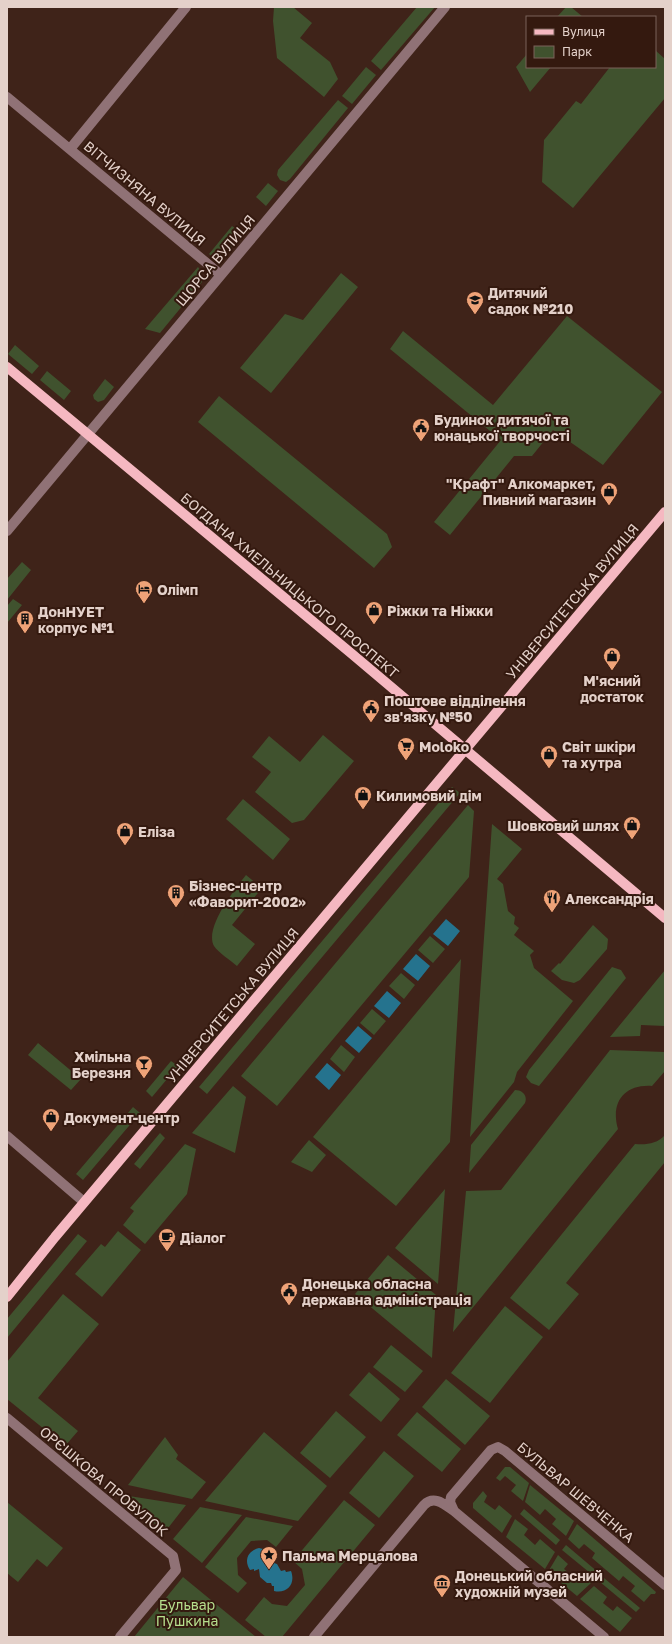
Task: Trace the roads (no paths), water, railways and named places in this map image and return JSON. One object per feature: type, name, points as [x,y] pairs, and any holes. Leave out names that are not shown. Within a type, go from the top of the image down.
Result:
[{"type":"main road","name":"БОГДАНА ХМЕЛЬНИЦЬКОГО ПРОСПЕКТ","points":[[7,367],[665,918]]},
{"type":"main road","name":"УНІВЕРСИТЕТСЬКА ВУЛИЦЯ","points":[[7,1297],[84,1202],[665,512]]},
{"type":"street","name":"ВІТЧИЗНЯНА ВУЛИЦЯ","points":[[70,149],[186,7]]},
{"type":"street","name":"ЩОРСА ВУЛИЦЯ","points":[[7,531],[445,7]]},
{"type":"street","name":"ВІТЧИЗНЯНА ВУЛИЦЯ","points":[[7,97],[221,275]]},
{"type":"street","points":[[7,1136],[84,1202]]},
{"type":"street","name":"ОРЄШКОВА ПРОВУЛОК","points":[[7,1418],[173,1556],[176,1570],[120,1637]]},
{"type":"street","name":"БУЛЬВАР ШЕВЧЕНКА","points":[[454,1511],[450,1502],[451,1497],[491,1450],[498,1447],[501,1448],[665,1585]]},
{"type":"street","points":[[314,1637],[428,1501],[439,1502],[454,1511],[604,1637]]},
{"type":"water","points":[[446,919],[460,931],[448,946],[433,934]]},
{"type":"water","points":[[416,954],[430,966],[418,981],[403,969]]},
{"type":"water","points":[[387,991],[401,1003],[389,1018],[374,1006]]},
{"type":"water","points":[[358,1026],[372,1038],[359,1053],[345,1041]]},
{"type":"water","points":[[327,1063],[341,1075],[329,1090],[315,1077]]},
{"type":"water","points":[[259,1548],[267,1550],[266,1555],[269,1556],[268,1561],[277,1564],[281,1571],[291,1571],[291,1584],[283,1591],[274,1591],[274,1586],[272,1586],[271,1583],[267,1583],[260,1577],[259,1569],[254,1571],[254,1569],[250,1570],[248,1567],[247,1560],[249,1554],[255,1549]]},
{"type":"place","name":"Дитячий садок №210","points":[[475,315]]},
{"type":"place","name":"Будинок дитячої та юнацької творчості","points":[[421,442]]},
{"type":"place","name":"\"Крафт\" Алкомаркет, Пивний магазин","points":[[609,506]]},
{"type":"place","name":"Олімп","points":[[144,604]]},
{"type":"place","name":"Ріжки та Ніжки","points":[[374,625]]},
{"type":"place","name":"ДонНУЕТ корпус №1","points":[[25,634]]},
{"type":"place","name":"М'ясний достаток","points":[[612,671]]},
{"type":"place","name":"Поштове відділення зв'язку №50","points":[[371,723]]},
{"type":"place","name":"Moloko","points":[[406,761]]},
{"type":"place","name":"Світ шкіри та хутра","points":[[549,769]]},
{"type":"place","name":"Килимовий дім","points":[[363,810]]},
{"type":"place","name":"Шовковий шлях","points":[[632,840]]},
{"type":"place","name":"Еліза","points":[[125,846]]},
{"type":"place","name":"Бізнес-центр «Фаворит-2002»","points":[[176,908]]},
{"type":"place","name":"Александрія","points":[[552,913]]},
{"type":"place","name":"Хмільна Березня","points":[[144,1079]]},
{"type":"place","name":"Документ-центр","points":[[51,1132]]},
{"type":"place","name":"Діалог","points":[[167,1252]]},
{"type":"place","name":"Донецька обласна державна адміністрація","points":[[289,1306]]},
{"type":"place","name":"Пальма Мерцалова","points":[[269,1570]]},
{"type":"place","name":"Донецький обласний художній музей","points":[[442,1598]]},
{"type":"park label","name":"Бульвар Пушкина","points":[[187,1612]]}]
